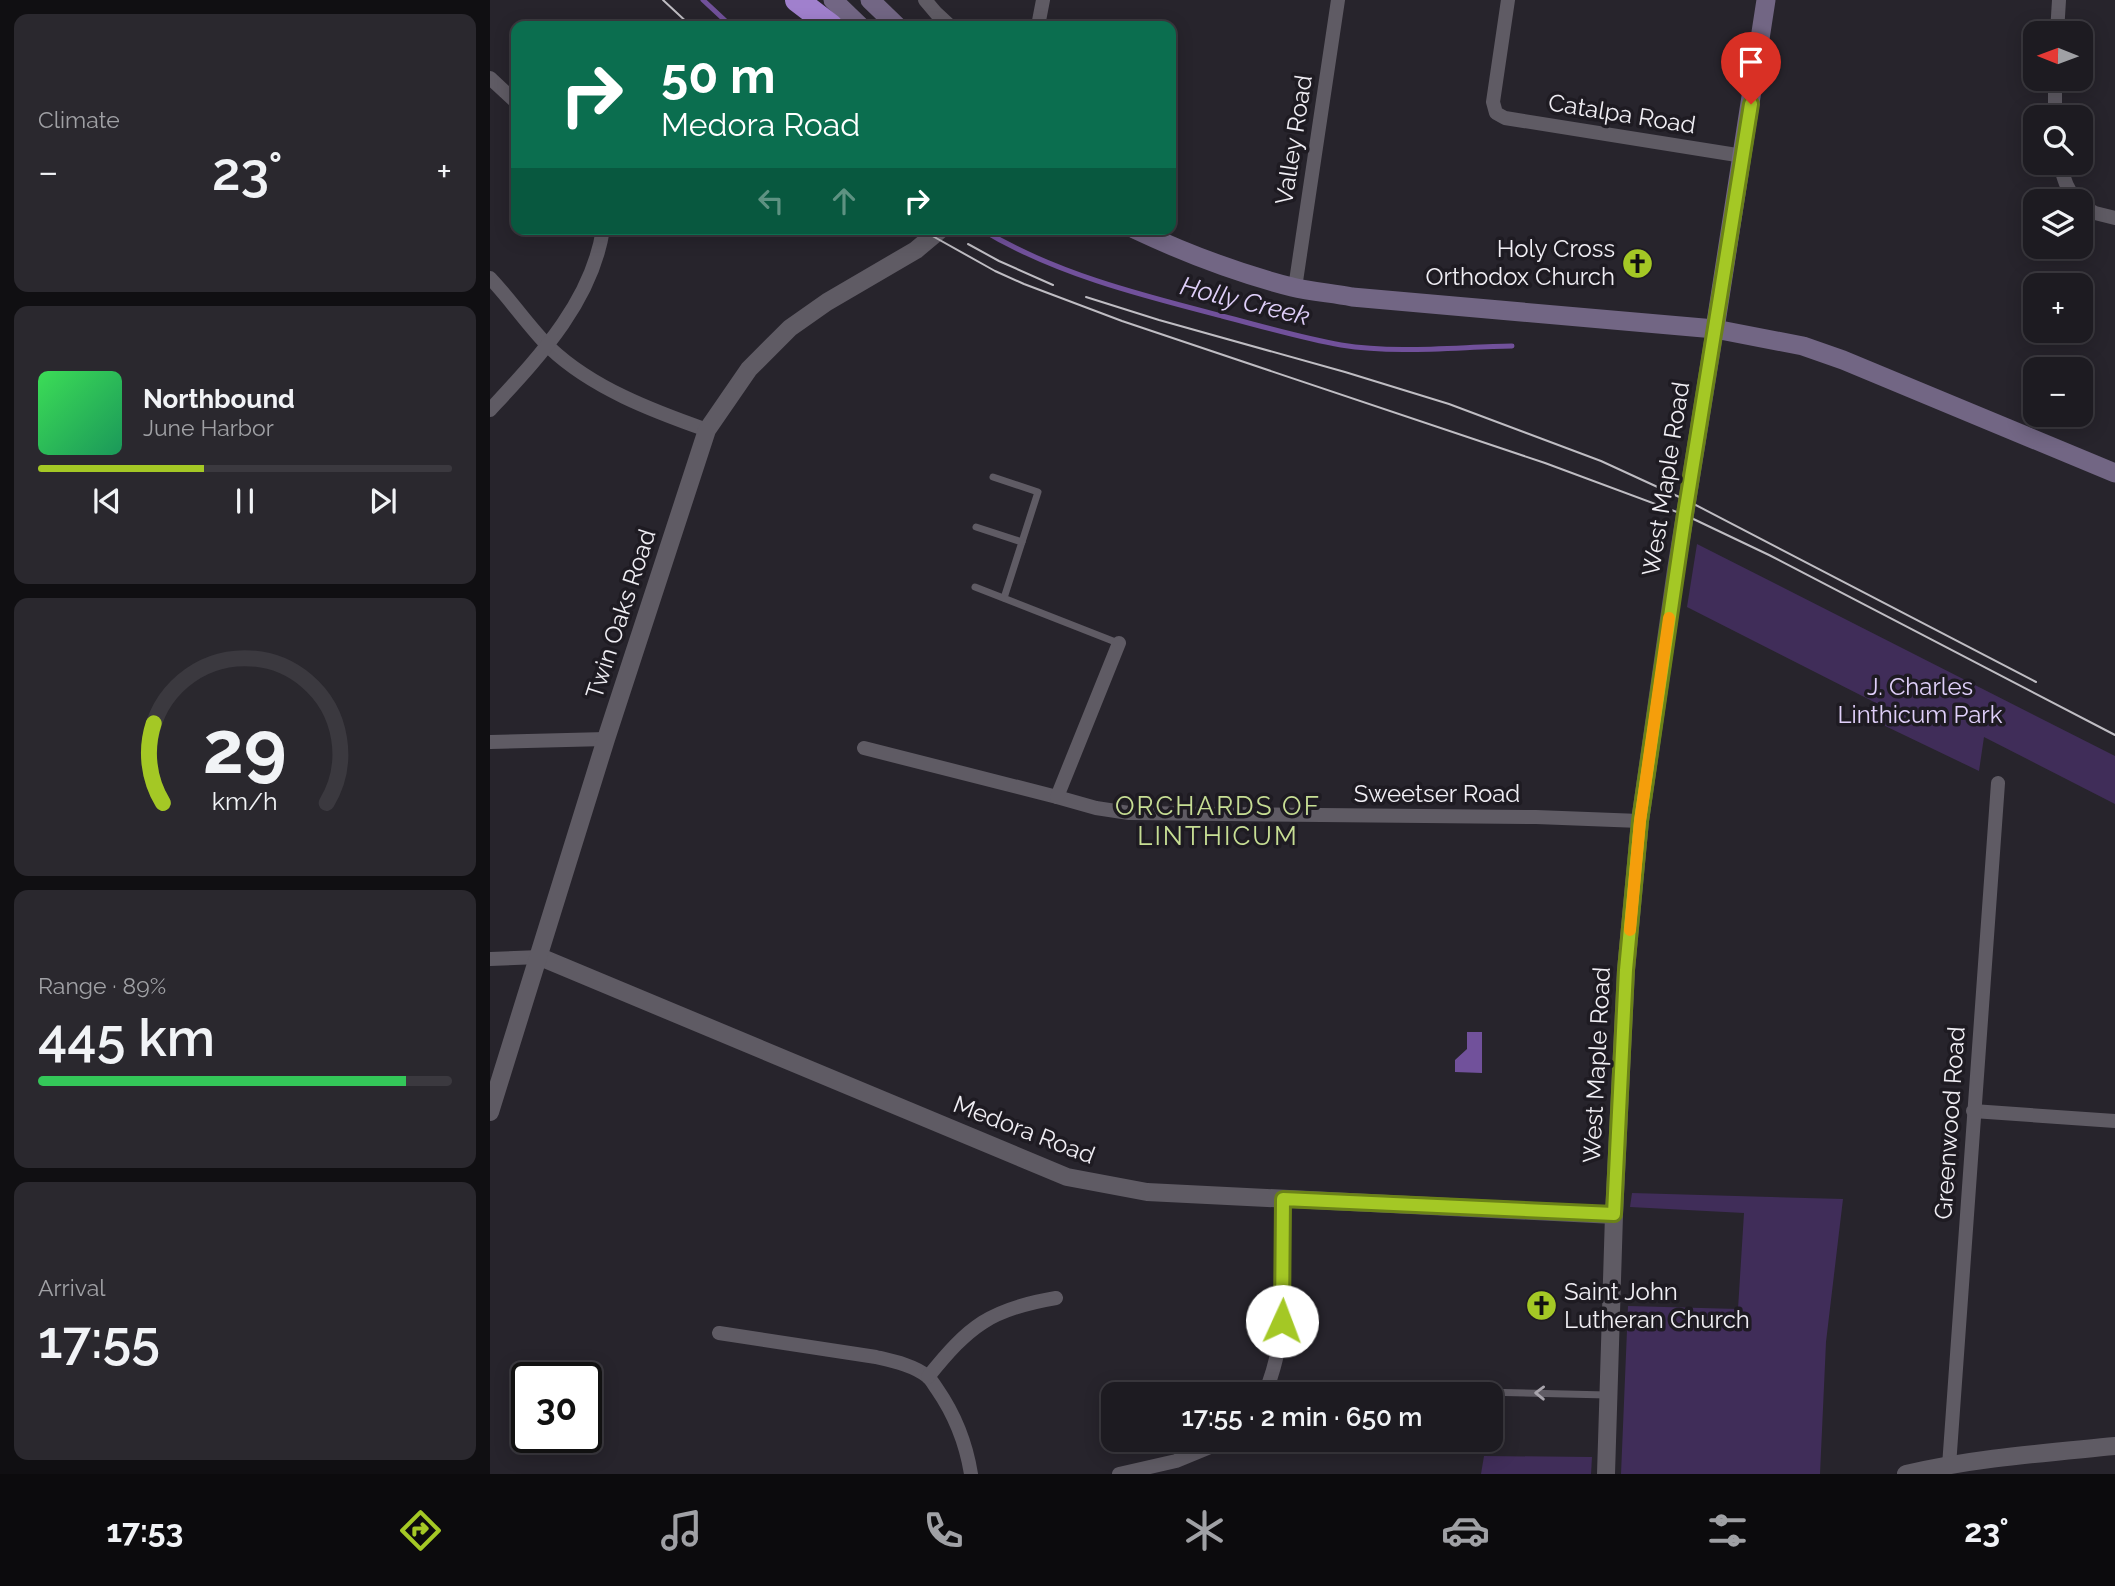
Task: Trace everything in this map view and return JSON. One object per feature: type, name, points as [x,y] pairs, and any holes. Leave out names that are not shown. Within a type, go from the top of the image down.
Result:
[{"type":"highway","points":[[797,0],[824,21]]},
{"type":"main road","points":[[833,0],[855,21]]},
{"type":"main road","points":[[870,0],[892,21]]},
{"type":"main road","points":[[1715,329],[1766,0]]},
{"type":"main road","points":[[1147,235],[1242,273],[1295,288],[1352,297],[1715,329],[1803,346],[1843,359],[2115,473]]},
{"type":"street","points":[[925,0],[945,21]]},
{"type":"street","points":[[1039,21],[1043,0]]},
{"type":"street","name":"Valley Road","points":[[1295,288],[1338,0]]},
{"type":"street","name":"Catalpa Road","points":[[1508,0],[1493,102],[1496,113],[1505,118],[1743,156]]},
{"type":"street","points":[[2058,21],[2059,0]]},
{"type":"street","points":[[490,78],[511,97]]},
{"type":"street","points":[[2093,212],[2115,218]]},
{"type":"street","points":[[490,410],[548,346],[594,270],[602,235]]},
{"type":"street","name":"Twin Oaks Road","points":[[490,1112],[606,739],[707,430],[749,369],[790,328],[828,302],[916,250],[935,235]]},
{"type":"street","points":[[490,278],[548,346],[572,368],[655,412],[707,430]]},
{"type":"street","name":"West Maple Road","points":[[1606,1474],[1614,1214],[1626,970],[1640,821],[1715,329]]},
{"type":"street","points":[[1057,797],[1119,643]]},
{"type":"street","points":[[490,742],[606,739]]},
{"type":"street","name":"Sweetser Road","points":[[864,748],[1096,808],[1129,813],[1536,817],[1640,821]]},
{"type":"street","name":"Greenwood Road","points":[[1949,1466],[1998,783]]},
{"type":"street","name":"Medora Road","points":[[490,959],[540,957],[1067,1177],[1146,1192],[1614,1214]]},
{"type":"street","points":[[1973,1111],[2115,1121]]},
{"type":"street","points":[[1269,1382],[1280,1339],[1283,1302],[1283,1199]]},
{"type":"street","points":[[928,1377],[954,1345],[979,1325],[1002,1311],[1056,1298]]},
{"type":"street","points":[[719,1333],[876,1357],[902,1363],[928,1377],[954,1418],[968,1453],[971,1474]]},
{"type":"street","points":[[1908,1474],[1949,1466],[2115,1446]]},
{"type":"street","points":[[1119,1474],[1176,1461],[1198,1452]]},
{"type":"lane","points":[[993,477],[1038,492],[1004,598]]},
{"type":"lane","points":[[976,527],[1022,542]]},
{"type":"lane","points":[[975,587],[1119,643]]},
{"type":"lane","points":[[1503,1393],[1608,1395]]},
{"type":"green space","name":"J. Charles Linthicum Park","points":[[1697,544],[2115,756],[2115,804],[1984,737],[1979,771],[1879,723],[1880,705],[1687,607]]},
{"type":"green space","points":[[1632,1193],[1843,1199],[1826,1342],[1820,1474],[1621,1474],[1628,1306],[1738,1309],[1744,1213],[1630,1207]]},
{"type":"green space","points":[[1484,1456],[1592,1457],[1591,1474],[1481,1474]]},
{"type":"shaded area","points":[[1467,1032],[1482,1032],[1482,1073],[1455,1072],[1455,1060],[1467,1049]]},
{"type":"waterway","name":"Holly Creek","points":[[703,0],[726,21]]},
{"type":"waterway","name":"Holly Creek","points":[[992,235],[1038,258],[1098,281],[1311,339],[1383,349],[1512,346]]},
{"type":"tram line","points":[[663,0],[686,21]]},
{"type":"tram line","points":[[931,235],[995,271],[1122,321],[1545,463],[1685,515],[1769,555],[2115,735]]},
{"type":"tram line","points":[[968,244],[1053,285]]},
{"type":"tram line","points":[[1086,297],[1449,404],[1601,461],[1688,501],[2036,682]]},
{"type":"slow traffic","points":[[1630,930],[1640,821],[1669,618]]},
{"type":"place","name":"Holy Cross Orthodox Church","points":[[1638,263]]},
{"type":"place","name":"Saint John Lutheran Church","points":[[1541,1306]]},
{"type":"district","name":"ORCHARDS OF LINTHICUM","points":[[1218,821]]},
{"type":"route","points":[[1282,1321],[1283,1199],[1614,1214],[1626,970],[1640,821],[1685,514],[1751,104]]}]
